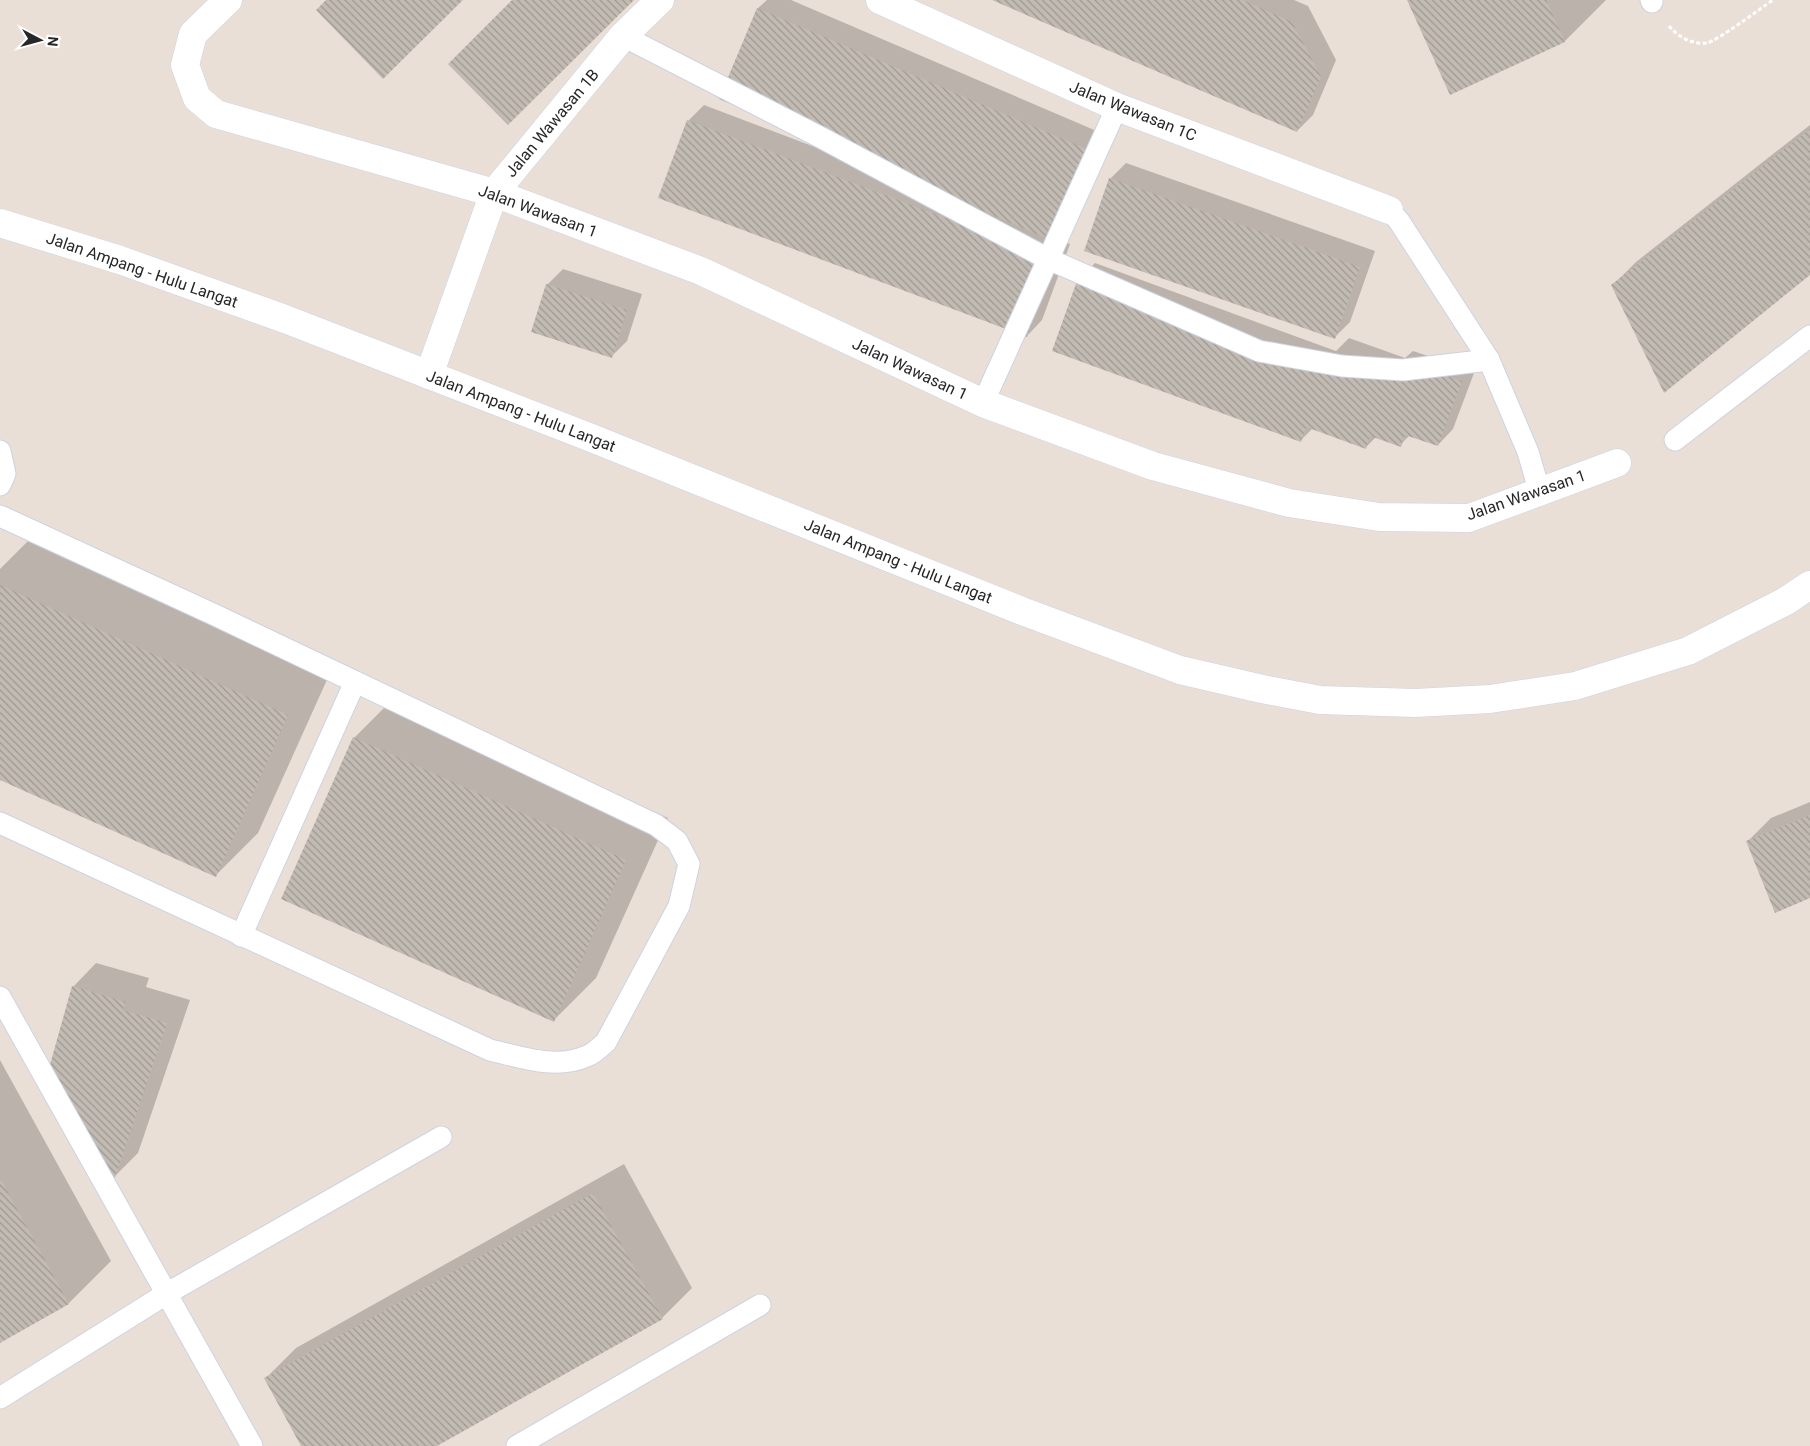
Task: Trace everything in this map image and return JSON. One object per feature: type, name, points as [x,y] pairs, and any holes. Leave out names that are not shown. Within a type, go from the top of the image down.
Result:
[{"type":"street","name":"Jalan Wawasan 1","points":[[228,0],[193,34],[185,65],[197,98],[216,114],[494,193],[701,271],[983,403],[1153,466],[1289,504],[1379,517],[1469,518],[1617,463]]},
{"type":"street","name":"Jalan Wawasan 1B","points":[[429,375],[494,193],[623,36],[660,0]]},
{"type":"street","name":"Jalan Wawasan 1C","points":[[880,0],[1117,107],[1389,210]]},
{"type":"street","name":"Jalan Ampang - Hulu Langat","points":[[0,223],[129,263],[284,318],[589,436],[1022,611],[1180,670],[1320,700],[1415,703],[1490,698],[1575,686],[1688,652],[1786,601],[1810,585]]},
{"type":"lane","points":[[623,36],[812,133],[1048,259],[1259,351],[1342,366],[1403,370],[1489,360]]},
{"type":"lane","points":[[983,403],[1117,107]]},
{"type":"lane","points":[[1389,210],[1399,221],[1489,360],[1528,452],[1540,493]]},
{"type":"lane","points":[[1675,440],[1810,336]]},
{"type":"lane","points":[[0,451],[5,474],[0,485]]},
{"type":"lane","points":[[0,516],[656,825],[677,842],[689,864],[679,906],[606,1042],[588,1056],[562,1063],[537,1061],[490,1050],[0,823]]},
{"type":"lane","points":[[241,936],[355,682]]},
{"type":"lane","points":[[0,997],[252,1446]]},
{"type":"lane","points":[[0,1398],[166,1294],[441,1137]]},
{"type":"lane","points":[[517,1446],[760,1305]]},
{"type":"path","points":[[1651,1],[1674,32],[1689,41],[1708,43],[1773,0]]},
{"type":"building","points":[[326,0],[463,0],[383,79],[316,10]]},
{"type":"building","points":[[512,0],[634,0],[508,125],[448,64]]},
{"type":"building","points":[[992,0],[1242,0],[1292,22],[1321,77],[1297,132]]},
{"type":"building","points":[[1407,0],[1546,0],[1565,42],[1450,95]]},
{"type":"building","points":[[757,8],[1091,151],[1053,241],[719,99]]},
{"type":"building","points":[[687,120],[1056,260],[1027,337],[658,198]]},
{"type":"building","points":[[1810,129],[1810,275],[1664,393],[1611,285]]},
{"type":"building","points":[[1109,178],[1360,267],[1335,339],[1084,251]]},
{"type":"building","points":[[1078,278],[1327,369],[1333,353],[1392,375],[1429,369],[1462,381],[1438,446],[1405,435],[1401,447],[1370,436],[1366,449],[1306,427],[1301,442],[1052,351]]},
{"type":"building","points":[[546,284],[627,310],[612,358],[531,332]]},
{"type":"building","points":[[0,585],[288,715],[216,877],[0,780]]},
{"type":"building","points":[[353,737],[626,860],[554,1022],[281,899]]},
{"type":"building","points":[[1810,815],[1810,898],[1775,913],[1746,841]]},
{"type":"building","points":[[72,986],[126,1002],[123,1010],[167,1023],[115,1178],[55,1104],[46,1079]]},
{"type":"building","points":[[0,1178],[69,1304],[0,1343]]},
{"type":"building","points":[[593,1193],[663,1319],[437,1446],[301,1446],[264,1378]]}]
